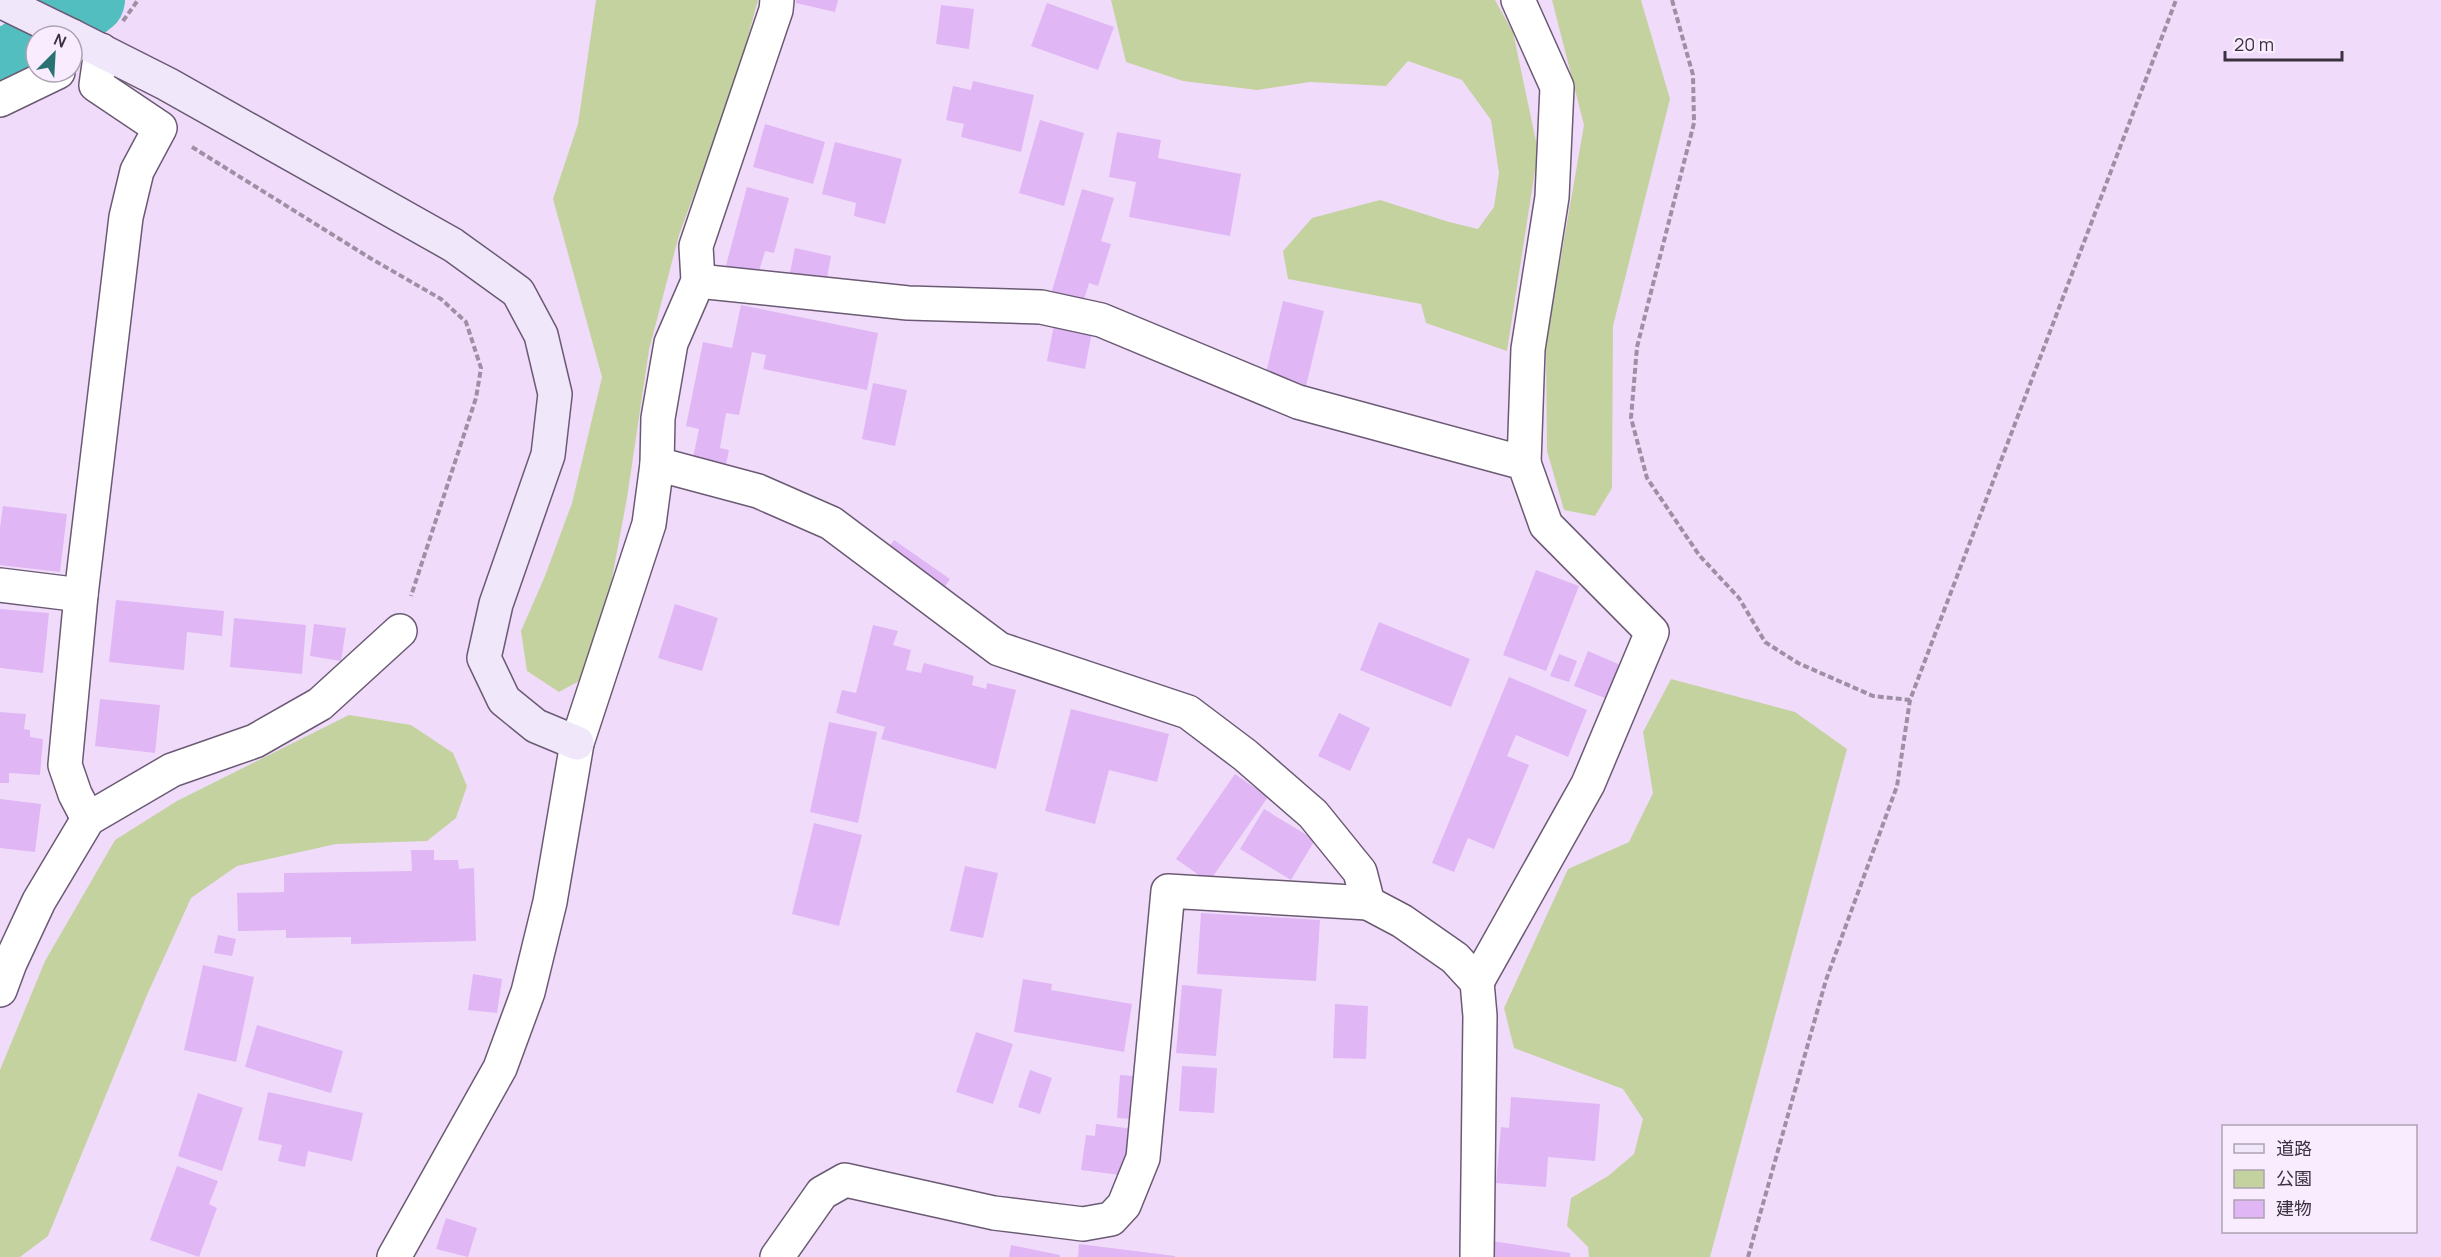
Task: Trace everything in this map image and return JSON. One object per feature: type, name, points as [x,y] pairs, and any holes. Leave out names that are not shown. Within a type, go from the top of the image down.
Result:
[{"type":"street","points":[[394,1257],[500,1068],[528,992],[550,902],[577,743],[649,524],[657,464],[658,418],[671,343],[698,281],[696,246],[776,10],[777,0]]},
{"type":"street","points":[[1476,1257],[1480,1016],[1478,982],[1588,784],[1652,632],[1546,525],[1524,463],[1528,349],[1552,197],[1557,87],[1518,0]]},
{"type":"street","points":[[5,3],[41,24]]},
{"type":"street","points":[[84,48],[167,84],[453,245],[518,292],[542,335],[555,394],[548,455],[496,604],[484,658],[504,700],[536,726],[577,743]]},
{"type":"street","points":[[84,57],[96,85],[160,128],[137,171],[126,217],[81,595],[65,765],[75,794],[88,819]]},
{"type":"street","points":[[0,100],[33,84]]},
{"type":"street","points":[[698,281],[908,303],[1041,307],[1101,320],[1298,402],[1524,463]]},
{"type":"street","points":[[657,464],[759,491],[831,523],[999,649],[1188,712],[1245,755],[1313,814],[1360,872],[1368,903]]},
{"type":"street","points":[[0,585],[81,595]]},
{"type":"street","points":[[3,972],[39,901],[88,819],[172,770],[255,741],[320,704],[400,631]]},
{"type":"street","points":[[777,1257],[822,1193],[845,1180],[994,1213],[1083,1224],[1111,1219],[1124,1205],[1143,1158],[1168,891],[1368,903],[1402,921],[1455,958],[1478,982]]},
{"type":"path","points":[[1672,0],[1693,75],[1694,123],[1637,347],[1631,418],[1647,478],[1699,555],[1739,598],[1765,642],[1798,663],[1873,696],[1910,700]]},
{"type":"path","points":[[1748,1257],[1826,981],[1897,786],[1910,700],[2176,0]]},
{"type":"path","points":[[160,128],[370,258],[441,299],[466,322],[481,368],[476,398],[400,631]]},
{"type":"green space","points":[[596,0],[758,0],[736,80],[679,235],[649,350],[627,498],[610,589],[591,653],[579,681],[559,692],[527,671],[521,631],[545,576],[572,503],[602,377],[553,199],[578,124]]},
{"type":"green space","points":[[1111,0],[1495,0],[1513,32],[1538,151],[1507,351],[1426,323],[1421,304],[1288,279],[1283,251],[1312,218],[1380,200],[1478,229],[1494,207],[1499,173],[1491,120],[1462,80],[1408,61],[1386,86],[1310,82],[1257,90],[1183,81],[1126,62]]},
{"type":"green space","points":[[1552,0],[1641,0],[1670,99],[1613,326],[1612,488],[1595,516],[1564,510],[1547,451],[1546,343],[1584,125]]},
{"type":"green space","points":[[1671,679],[1795,712],[1847,749],[1710,1257],[1589,1257],[1588,1247],[1567,1226],[1571,1198],[1608,1176],[1634,1154],[1643,1119],[1623,1089],[1514,1048],[1504,1008],[1568,869],[1629,842],[1653,793],[1643,732]]},
{"type":"green space","points":[[349,715],[411,725],[453,753],[467,786],[456,818],[427,841],[336,844],[237,866],[191,898],[147,995],[48,1236],[20,1257],[0,1257],[0,1070],[45,961],[115,840],[177,801]]},
{"type":"building","points":[[796,0],[838,0],[835,12],[796,3]]},
{"type":"building","points":[[1047,3],[1114,27],[1098,70],[1031,46]]},
{"type":"building","points":[[941,5],[974,9],[969,49],[936,44]]},
{"type":"building","points":[[973,81],[1034,95],[1021,152],[961,137],[964,124],[946,120],[953,86],[971,90]]},
{"type":"building","points":[[1040,120],[1084,133],[1064,206],[1019,193]]},
{"type":"building","points":[[765,124],[825,142],[813,184],[753,167]]},
{"type":"building","points":[[1117,132],[1161,140],[1158,158],[1241,174],[1230,236],[1129,217],[1136,182],[1109,177]]},
{"type":"building","points":[[835,142],[902,159],[885,224],[854,216],[856,203],[822,194]]},
{"type":"building","points":[[747,187],[789,198],[774,253],[765,251],[757,278],[725,269]]},
{"type":"building","points":[[1082,189],[1114,198],[1101,241],[1111,244],[1098,286],[1089,283],[1083,303],[1051,294]]},
{"type":"building","points":[[795,248],[831,256],[825,289],[788,282]]},
{"type":"building","points":[[1283,301],[1324,311],[1306,386],[1265,377]]},
{"type":"building","points":[[741,305],[878,333],[867,390],[763,369],[766,355],[752,352],[739,415],[726,413],[720,448],[729,450],[724,474],[691,467],[699,429],[686,426],[703,342],[732,348]]},
{"type":"building","points":[[1054,325],[1092,332],[1085,369],[1047,361]]},
{"type":"building","points":[[873,383],[907,390],[895,446],[862,439]]},
{"type":"building","points":[[3,506],[67,514],[60,572],[0,565],[0,528]]},
{"type":"building","points":[[894,540],[950,579],[942,591],[886,552]]},
{"type":"building","points":[[1536,570],[1579,586],[1546,671],[1503,655]]},
{"type":"building","points":[[116,600],[224,611],[222,636],[187,632],[184,670],[109,662]]},
{"type":"building","points":[[675,604],[718,618],[702,671],[658,658]]},
{"type":"building","points":[[0,609],[49,613],[43,673],[0,668]]},
{"type":"building","points":[[234,618],[306,625],[302,674],[230,667]]},
{"type":"building","points":[[1379,622],[1470,659],[1451,707],[1360,670]]},
{"type":"building","points":[[314,624],[346,628],[341,661],[310,656]]},
{"type":"building","points":[[873,625],[898,631],[893,645],[911,650],[906,670],[921,673],[924,663],[974,676],[972,685],[986,689],[987,683],[1016,690],[996,769],[881,739],[885,727],[836,713],[842,690],[856,693]]},
{"type":"building","points":[[1588,651],[1625,667],[1610,700],[1574,686]]},
{"type":"building","points":[[1559,654],[1577,661],[1569,682],[1550,676]]},
{"type":"building","points":[[1509,677],[1587,710],[1568,757],[1516,735],[1507,756],[1529,765],[1494,849],[1468,838],[1454,872],[1432,863]]},
{"type":"building","points":[[100,699],[160,705],[155,753],[95,746]]},
{"type":"building","points":[[1071,709],[1169,734],[1157,782],[1109,770],[1095,824],[1045,811]]},
{"type":"building","points":[[0,712],[26,714],[24,729],[30,730],[30,737],[43,739],[40,775],[9,773],[9,783],[0,783]]},
{"type":"building","points":[[1339,713],[1370,728],[1350,771],[1318,756]]},
{"type":"building","points":[[829,722],[877,732],[858,823],[810,812]]},
{"type":"building","points":[[1235,774],[1268,797],[1209,882],[1176,859]]},
{"type":"building","points":[[0,799],[41,804],[35,852],[0,848]]},
{"type":"building","points":[[1264,809],[1315,840],[1291,880],[1240,849]]},
{"type":"building","points":[[814,823],[862,835],[839,926],[792,914]]},
{"type":"building","points":[[411,850],[434,850],[434,860],[458,860],[459,869],[474,868],[476,941],[351,944],[351,937],[286,938],[286,930],[238,931],[237,893],[284,892],[284,873],[412,871]]},
{"type":"building","points":[[965,866],[998,873],[983,938],[950,931]]},
{"type":"building","points":[[1201,913],[1320,920],[1316,981],[1197,974]]},
{"type":"building","points":[[218,935],[236,939],[232,956],[214,953]]},
{"type":"building","points":[[203,965],[254,977],[236,1062],[184,1050]]},
{"type":"building","points":[[473,974],[502,979],[497,1013],[468,1010]]},
{"type":"building","points":[[1023,979],[1052,984],[1051,990],[1132,1004],[1124,1052],[1014,1032]]},
{"type":"building","points":[[1182,985],[1222,989],[1216,1056],[1176,1053]]},
{"type":"building","points":[[1335,1004],[1368,1006],[1366,1059],[1333,1058]]},
{"type":"building","points":[[257,1025],[343,1051],[331,1093],[245,1067]]},
{"type":"building","points":[[976,1032],[1013,1044],[993,1104],[956,1092]]},
{"type":"building","points":[[1182,1066],[1217,1068],[1214,1113],[1179,1111]]},
{"type":"building","points":[[1030,1070],[1052,1078],[1040,1114],[1018,1107]]},
{"type":"building","points":[[1120,1075],[1133,1076],[1131,1119],[1117,1118]]},
{"type":"building","points":[[268,1092],[363,1113],[352,1161],[308,1151],[305,1167],[278,1161],[282,1145],[258,1140]]},
{"type":"building","points":[[198,1093],[243,1108],[222,1171],[178,1156]]},
{"type":"building","points":[[1511,1097],[1600,1104],[1595,1161],[1548,1157],[1546,1187],[1496,1183],[1501,1127],[1509,1128]]},
{"type":"building","points":[[1096,1124],[1133,1129],[1128,1176],[1081,1170],[1086,1135],[1095,1136]]},
{"type":"building","points":[[177,1166],[218,1181],[209,1204],[217,1208],[199,1257],[150,1240]]},
{"type":"building","points":[[446,1218],[477,1228],[468,1257],[436,1249]]},
{"type":"building","points":[[1492,1241],[1570,1253],[1570,1257],[1490,1257]]},
{"type":"building","points":[[1079,1244],[1175,1256],[1175,1257],[1078,1257]]},
{"type":"building","points":[[1011,1245],[1060,1255],[1060,1257],[1009,1257]]},
{"type":"waterway","points":[[60,24],[90,0]]},
{"type":"waterway","points":[[0,64],[24,53]]}]
